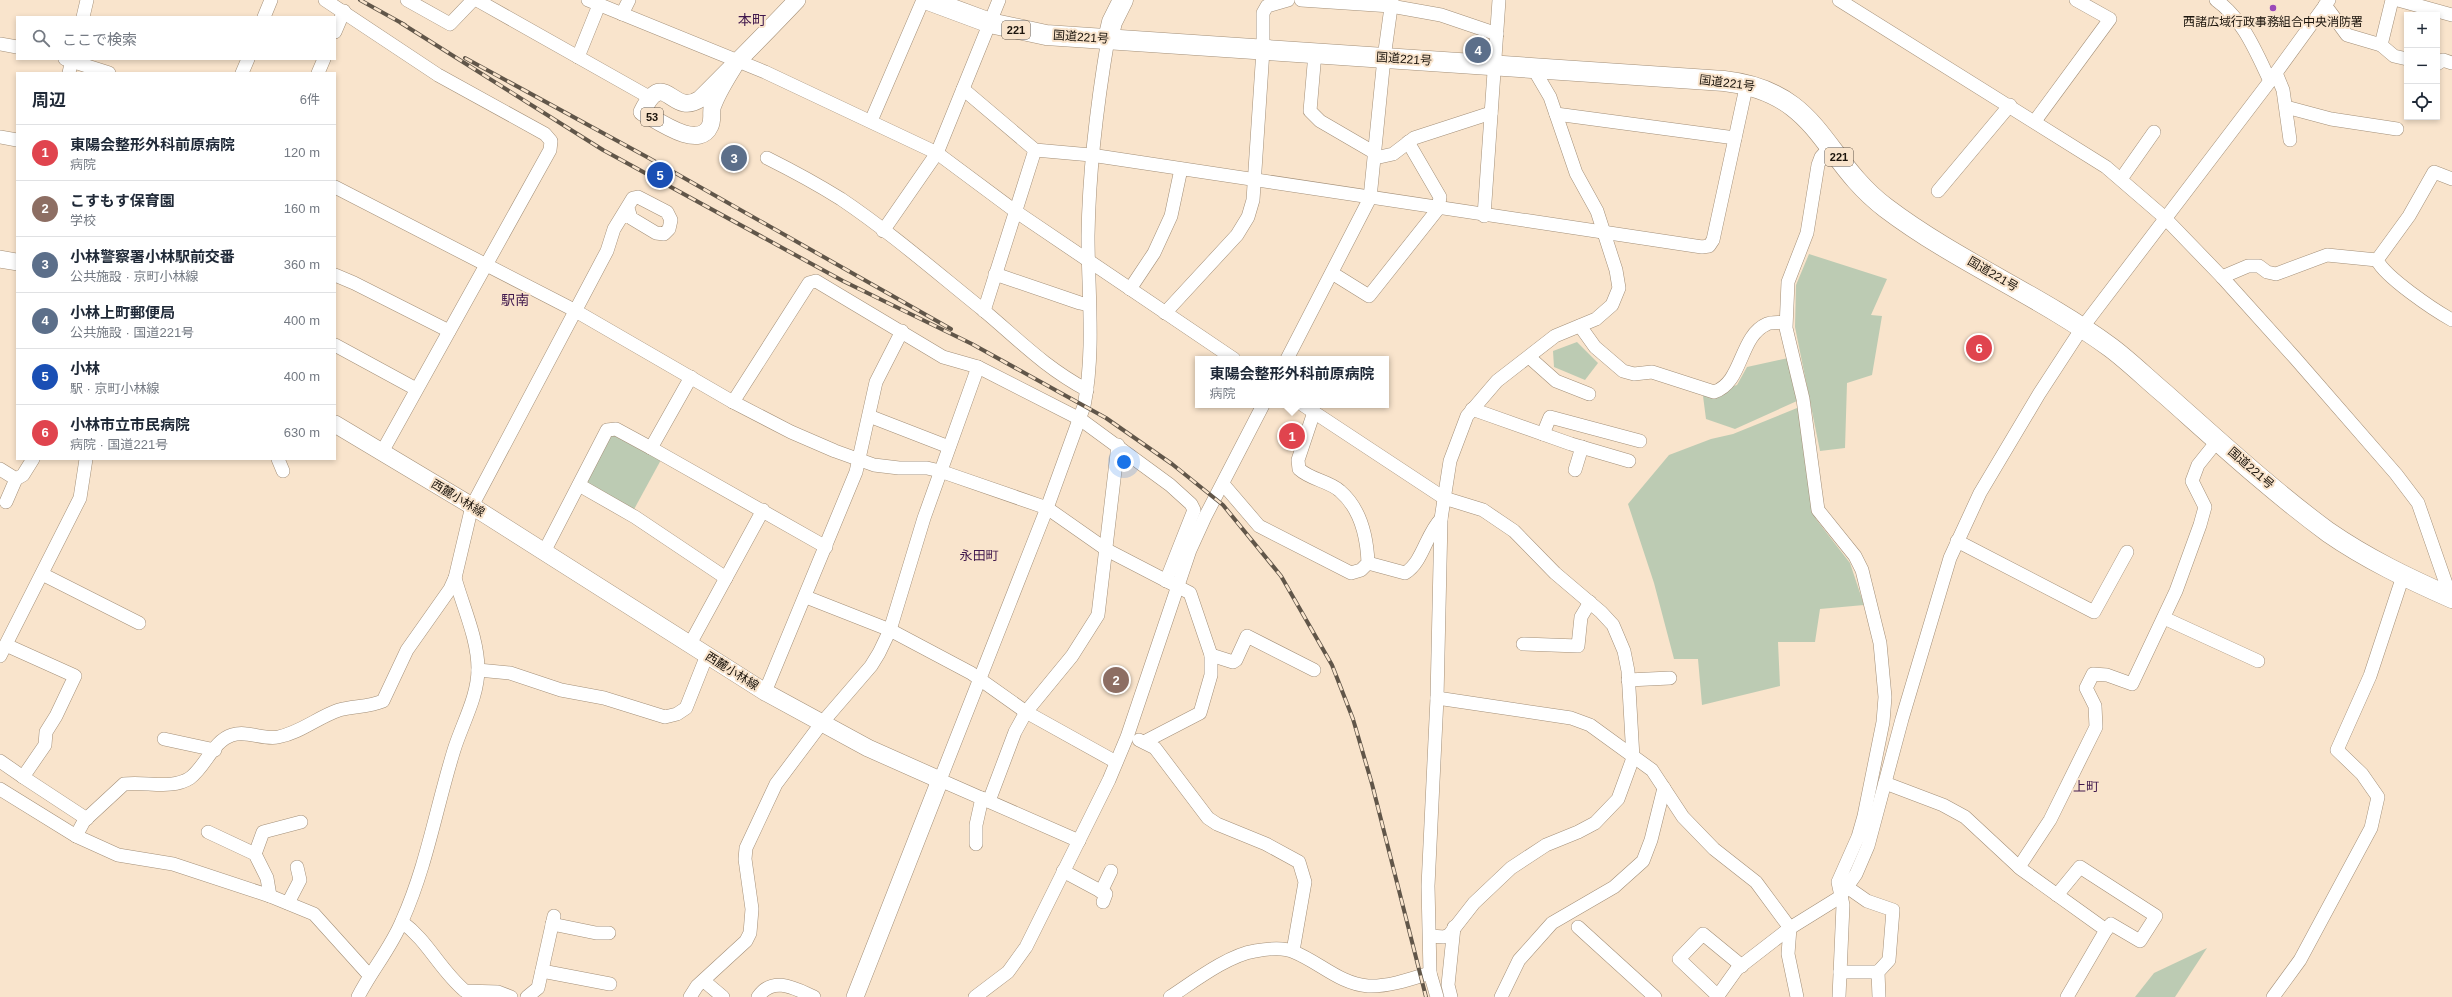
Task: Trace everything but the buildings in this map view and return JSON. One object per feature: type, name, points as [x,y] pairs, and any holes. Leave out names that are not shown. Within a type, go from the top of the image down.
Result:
[{"type":"highway","name":"国道221号","points":[[928,0],[990,23],[1046,35],[1747,83],[1773,92],[1795,107],[1863,187],[1889,210],[1911,226],[2082,328],[2112,348],[2218,440],[2329,532],[2363,555],[2452,599]]},
{"type":"highway","points":[[1108,39],[1112,22],[1122,1]]},
{"type":"main road","name":"53","points":[[737,61],[712,106],[710,127],[698,136],[686,135],[642,112],[650,97],[659,91],[686,104],[694,103],[797,0]]},
{"type":"main road","points":[[0,259],[16,262]]},
{"type":"main road","name":"西麓小林線","points":[[336,425],[472,506],[765,692],[821,724],[868,748],[940,780]]},
{"type":"main road","points":[[857,995],[940,780]]},
{"type":"street","points":[[83,16],[87,0]]},
{"type":"street","points":[[264,16],[271,0]]},
{"type":"street","points":[[325,0],[344,11],[438,75],[549,138],[550,150],[382,452]]},
{"type":"street","points":[[407,0],[450,24],[474,0]]},
{"type":"street","points":[[477,0],[650,97]]},
{"type":"street","points":[[622,14],[629,0]]},
{"type":"street","points":[[871,121],[923,0]]},
{"type":"street","points":[[883,230],[937,153],[999,0]]},
{"type":"street","points":[[1165,312],[1237,235],[1248,217],[1253,200],[1263,50],[1263,13],[1267,6],[1288,0]]},
{"type":"street","points":[[1301,0],[1392,3],[1441,15],[1497,34]]},
{"type":"street","points":[[1484,216],[1499,0]]},
{"type":"street","points":[[1839,0],[2035,121],[2121,178],[2164,217],[2222,276],[2396,474],[2418,503],[2452,599]]},
{"type":"street","points":[[2035,121],[2110,19],[2076,0]]},
{"type":"street","points":[[2216,0],[2225,7],[2246,31],[2273,77],[2283,90],[2290,140]]},
{"type":"street","points":[[2381,45],[2392,0]]},
{"type":"street","points":[[2398,0],[2452,15]]},
{"type":"street","points":[[578,57],[594,2],[737,61],[871,121],[937,153],[1015,212],[1230,356]]},
{"type":"street","points":[[1289,356],[1370,198],[1384,58],[1392,3]]},
{"type":"street","points":[[1839,997],[1844,892],[1866,852],[1946,572],[1957,541],[1980,493],[2039,394],[2082,328],[2164,217],[2273,77],[2327,3],[2347,35],[2381,45],[2394,56],[2404,58]]},
{"type":"street","points":[[336,30],[344,11]]},
{"type":"street","points":[[1079,841],[940,780],[1047,508],[1080,419],[1087,390],[1092,155],[1108,39]]},
{"type":"street","points":[[0,44],[16,47]]},
{"type":"street","points":[[1315,53],[1310,111],[1320,121],[1375,156],[1393,154],[1414,138],[1491,113]]},
{"type":"street","points":[[242,72],[248,60]]},
{"type":"street","points":[[318,72],[324,60]]},
{"type":"street","points":[[2440,62],[2443,60],[2452,63]]},
{"type":"street","points":[[69,63],[104,72]]},
{"type":"street","points":[[1437,997],[1430,973],[1428,886],[1437,698],[1441,518],[1450,461],[1458,436],[1472,409],[1497,381],[1555,336],[1596,319],[1612,305],[1619,288],[1616,270],[1597,211],[1572,163],[1550,97],[1533,68]]},
{"type":"street","points":[[964,89],[1035,150],[1092,155],[1484,216],[1702,247],[1709,246],[1712,240],[1747,83]]},
{"type":"street","points":[[1938,191],[2010,106]]},
{"type":"street","points":[[2286,107],[2331,119],[2397,129]]},
{"type":"street","points":[[1556,114],[1735,138]]},
{"type":"street","points":[[2121,178],[2154,132]]},
{"type":"street","points":[[0,137],[16,140]]},
{"type":"street","points":[[1332,273],[1369,296],[1438,209],[1440,197],[1408,142]]},
{"type":"street","points":[[1830,147],[1821,157],[1818,165],[1807,233],[1788,282],[1786,322],[1803,399],[1818,510],[1854,556],[1862,570],[1880,643],[1883,663],[1885,697],[1883,722],[1871,788],[1858,838],[1838,882],[1844,892],[1893,910],[1889,960],[1878,972],[1879,997]]},
{"type":"street","points":[[984,311],[1035,150]]},
{"type":"street","points":[[767,158],[809,179],[842,200],[883,230],[984,311],[1043,364],[1062,377],[1087,390]]},
{"type":"street","points":[[1130,289],[1154,253],[1171,216],[1181,169]]},
{"type":"street","points":[[2377,260],[2409,216],[2434,172],[2452,179]]},
{"type":"street","points":[[336,188],[574,310],[733,402],[790,432],[858,460],[885,467],[927,468],[940,471],[1047,508],[1107,550],[1190,593],[1212,655],[1211,675],[1200,713],[1144,742]]},
{"type":"street","points":[[76,836],[87,819],[124,784],[174,784],[190,778],[226,738],[233,734],[245,733],[276,737],[339,710],[374,705],[383,701],[407,650],[450,589],[455,578],[472,506],[574,310],[607,251],[614,230],[633,198],[638,197],[670,216],[670,226],[664,234],[656,233],[631,218],[628,208]]},
{"type":"street","points":[[607,251],[628,227],[644,226]]},
{"type":"street","points":[[2222,276],[2248,266],[2259,266],[2267,272],[2276,274],[2296,268],[2308,260],[2327,255],[2377,260]]},
{"type":"street","points":[[2377,260],[2380,268],[2425,302],[2452,320]]},
{"type":"street","points":[[995,274],[1089,305]]},
{"type":"street","points":[[336,276],[354,283],[449,331]]},
{"type":"street","points":[[733,402],[812,281],[818,282],[902,331],[943,357],[978,367],[1080,419],[1118,445],[1170,485],[1194,507],[1194,513],[1127,737],[1116,762],[1079,841],[1026,947],[1008,972],[975,997]]},
{"type":"street","points":[[1580,326],[1595,347],[1623,371],[1634,374],[1652,372],[1714,392],[1721,389],[1729,382],[1754,336],[1766,324],[1786,322]]},
{"type":"street","points":[[765,692],[806,598],[856,472],[876,382],[902,331]]},
{"type":"street","points":[[336,346],[416,389]]},
{"type":"street","points":[[1529,357],[1556,381],[1589,394]]},
{"type":"street","points":[[690,997],[704,981],[746,941],[750,933],[752,909],[745,859],[746,848],[770,792],[821,724],[871,666],[890,630],[948,446],[978,367]]},
{"type":"street","points":[[651,448],[691,377]]},
{"type":"street","points":[[1172,584],[1261,408]]},
{"type":"street","points":[[1307,408],[1444,498],[1484,510],[1514,531],[1555,572],[1590,602],[1613,625],[1624,650],[1628,680],[1633,758],[1618,799],[1595,823],[1578,832],[1546,845],[1511,868],[1488,888],[1444,937],[1430,936]]},
{"type":"street","points":[[1472,409],[1582,447],[1629,461]]},
{"type":"street","points":[[1223,484],[1259,526],[1351,573],[1361,570],[1368,562],[1367,539],[1357,513],[1340,491],[1307,477],[1299,469],[1298,460],[1314,412]]},
{"type":"street","points":[[869,416],[948,446]]},
{"type":"street","points":[[1543,434],[1550,418],[1640,441]]},
{"type":"street","points":[[544,552],[605,434],[610,428],[616,429],[651,448],[826,547]]},
{"type":"street","points":[[2019,867],[2050,820],[2096,727],[2095,706],[2086,688],[2093,674],[2107,675],[2132,684],[2164,618],[2179,583],[2204,507],[2192,481],[2198,465],[2218,440]]},
{"type":"street","points":[[976,844],[976,825],[985,800],[1015,732],[1026,712],[1072,656],[1098,616],[1107,550],[1118,445]]},
{"type":"street","points":[[1576,470],[1582,447]]},
{"type":"street","points":[[6,502],[16,479],[23,475],[32,460]]},
{"type":"street","points":[[23,777],[45,745],[46,732],[56,716],[75,676],[3,650],[80,498],[86,460]]},
{"type":"street","points":[[0,469],[16,479]]},
{"type":"street","points":[[579,485],[635,517],[726,578]]},
{"type":"street","points":[[690,644],[763,510]]},
{"type":"street","points":[[1368,562],[1405,573],[1414,568],[1432,528],[1441,518]]},
{"type":"street","points":[[1957,541],[2094,612],[2127,552]]},
{"type":"street","points":[[1417,560],[1440,563]]},
{"type":"street","points":[[42,574],[139,623]]},
{"type":"street","points":[[2273,997],[2300,960],[2371,828],[2378,797],[2362,774],[2337,750],[2370,676],[2403,576]]},
{"type":"street","points":[[358,997],[369,975],[402,922],[434,829],[440,800],[454,749],[471,704],[478,670],[475,647],[455,578]]},
{"type":"street","points":[[806,598],[890,630],[979,679],[1026,712],[1116,762]]},
{"type":"street","points":[[1522,644],[1578,646],[1580,617],[1590,602]]},
{"type":"street","points":[[2164,618],[2258,661]]},
{"type":"street","points":[[1212,655],[1233,662],[1236,660],[1247,636],[1314,670]]},
{"type":"street","points":[[478,670],[510,673],[560,690],[604,698],[665,717],[677,714],[686,708],[707,655]]},
{"type":"street","points":[[1628,680],[1670,678]]},
{"type":"street","points":[[1437,698],[1571,718],[1590,725],[1633,758],[1652,770],[1683,817],[1714,849],[1756,882],[1790,928],[1788,954],[1797,997]]},
{"type":"street","points":[[1127,737],[1144,742],[1155,748],[1208,818],[1217,824],[1266,844],[1299,862],[1305,882],[1293,951]]},
{"type":"street","points":[[164,739],[215,750]]},
{"type":"street","points":[[0,761],[87,819]]},
{"type":"street","points":[[1885,783],[1943,805],[1965,817],[2019,867],[2106,930]]},
{"type":"street","points":[[1501,997],[1519,960],[1552,923],[1614,887],[1643,861],[1651,840],[1664,788]]},
{"type":"street","points":[[0,789],[76,836],[118,855],[174,864],[270,896],[314,914],[323,922],[369,975]]},
{"type":"street","points":[[254,854],[263,832],[301,822]]},
{"type":"street","points":[[208,832],[254,854],[267,878],[270,896]]},
{"type":"street","points":[[2057,895],[2080,866],[2156,916],[2140,941],[2111,924],[2067,997]]},
{"type":"street","points":[[288,903],[300,880],[297,867]]},
{"type":"street","points":[[1063,871],[1102,897],[1111,871]]},
{"type":"street","points":[[1742,966],[1703,934],[1679,959],[1718,996],[1737,969],[1742,966],[1790,928],[1844,892]]},
{"type":"street","points":[[527,997],[538,988],[553,920],[596,933],[609,933]]},
{"type":"street","points":[[402,922],[424,940],[439,965],[465,991],[498,992],[511,997]]},
{"type":"street","points":[[1451,997],[1448,985],[1454,927]]},
{"type":"street","points":[[1578,927],[1655,997]]},
{"type":"street","points":[[1170,997],[1216,967],[1254,951],[1293,951],[1338,976],[1352,982],[1368,986],[1390,984],[1430,973]]},
{"type":"street","points":[[542,972],[610,984]]},
{"type":"street","points":[[1840,972],[1878,972]]},
{"type":"street","points":[[704,981],[723,997]]},
{"type":"street","points":[[758,997],[768,988],[776,985],[785,985],[814,997]]},
{"type":"green space","points":[[1809,254],[1887,279],[1871,315],[1882,316],[1872,375],[1847,383],[1845,448],[1820,451],[1795,327],[1796,285]]},
{"type":"green space","points":[[1577,342],[1598,363],[1585,380],[1554,367],[1553,351]]},
{"type":"green space","points":[[1788,358],[1797,401],[1735,429],[1706,419],[1703,396],[1737,385],[1747,367]]},
{"type":"green space","points":[[1802,406],[1816,519],[1850,563],[1864,605],[1820,609],[1815,642],[1778,642],[1780,686],[1702,705],[1698,659],[1674,659],[1654,583],[1628,504],[1669,455],[1711,439],[1733,434]]},
{"type":"green space","points":[[612,433],[662,458],[632,513],[588,486],[586,481]]},
{"type":"green space","points":[[2207,948],[2175,997],[2135,997],[2154,973]]},
{"type":"railway","points":[[360,0],[405,25]]},
{"type":"railway","points":[[401,23],[603,150],[843,281],[972,344],[1106,418],[1172,464],[1223,505],[1281,576],[1332,665],[1353,719],[1372,784],[1426,997]]},
{"type":"railway","points":[[465,58],[647,157],[951,329]]},
{"type":"place","name":"西諸広域行政事務組合中央消防署","points":[[2273,8]]},
{"type":"place","name":"小林上町郵便局","points":[[1478,50]]},
{"type":"place","name":"小林警察署小林駅前交番","points":[[734,158]]},
{"type":"place","name":"小林","points":[[660,175]]},
{"type":"place","name":"小林市立市民病院","points":[[1979,348]]},
{"type":"place","name":"東陽会整形外科前原病院","points":[[1292,436]]},
{"type":"place","name":"こすもす保育園","points":[[1116,680]]},
{"type":"district","name":"本町","points":[[752,20]]},
{"type":"district","name":"駅南","points":[[515,300]]},
{"type":"district","name":"永田町","points":[[979,555]]},
{"type":"district","name":"上町","points":[[2086,786]]}]
